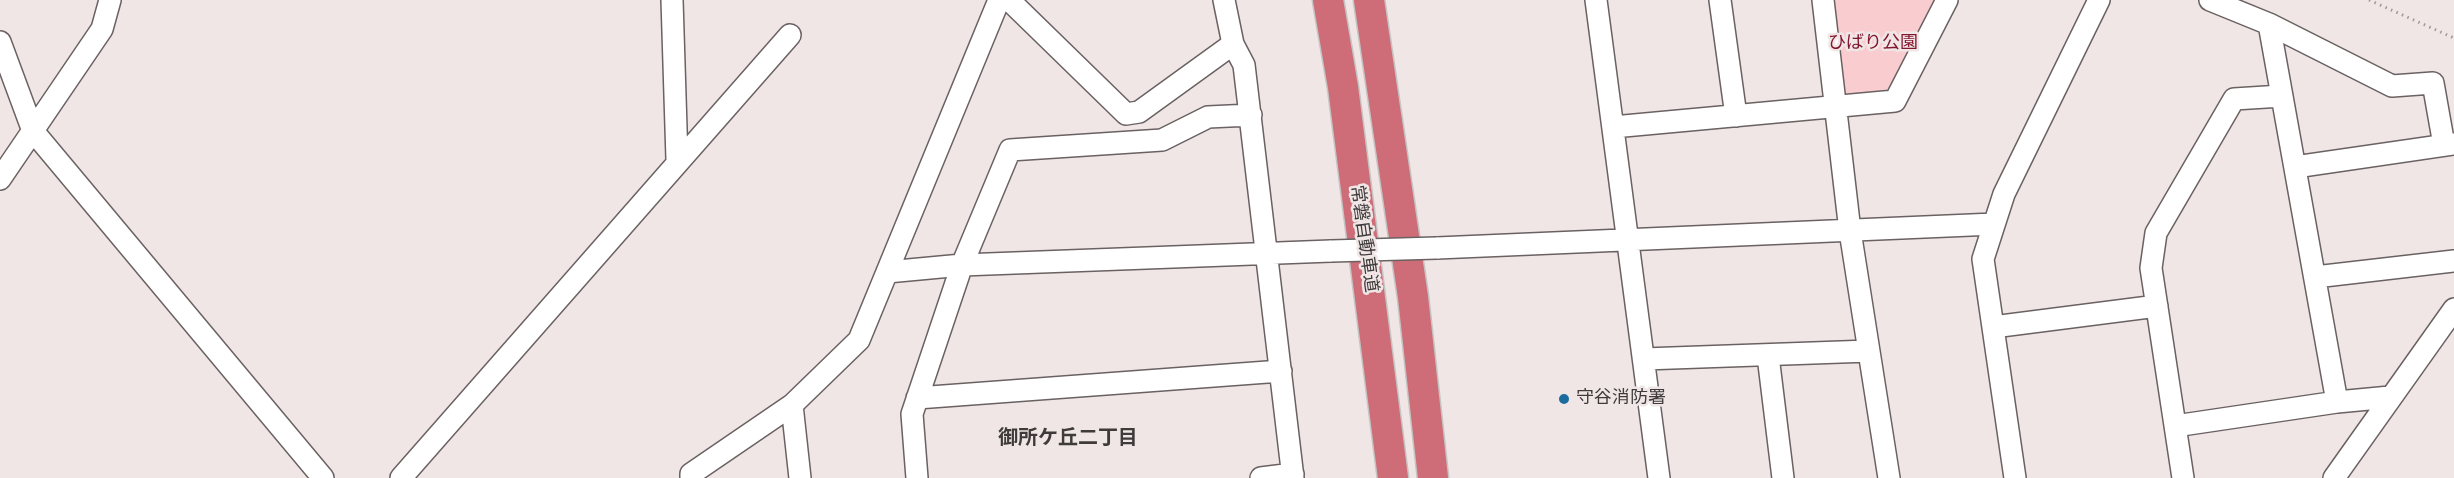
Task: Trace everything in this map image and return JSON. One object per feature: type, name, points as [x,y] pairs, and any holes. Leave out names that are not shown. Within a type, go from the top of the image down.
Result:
[{"type":"highway","name":"常磐自動車道","points":[[1328,0],[1343,87],[1393,478]]},
{"type":"highway","points":[[1369,0],[1411,286],[1433,478]]},
{"type":"street","points":[[0,179],[102,29],[111,0]]},
{"type":"street","points":[[672,0],[677,160]]},
{"type":"street","points":[[691,478],[691,474],[792,405],[859,340],[999,0]]},
{"type":"street","points":[[1009,0],[1126,114],[1139,112],[1233,44]]},
{"type":"street","points":[[1224,0],[1233,44],[1244,65],[1293,476],[1261,478]]},
{"type":"street","points":[[1596,0],[1659,478]]},
{"type":"street","points":[[1720,0],[1736,116]]},
{"type":"street","points":[[1823,0],[1850,231],[1889,478]]},
{"type":"street","points":[[1613,127],[1895,101],[1947,0]]},
{"type":"street","points":[[2015,478],[1983,259],[2004,194],[2099,0]]},
{"type":"street","points":[[2210,0],[2270,24],[2392,86],[2433,82],[2449,145],[2295,167]]},
{"type":"street","points":[[2270,24],[2337,402]]},
{"type":"street","points":[[401,478],[677,160],[790,35]]},
{"type":"street","points":[[0,42],[33,131],[323,478]]},
{"type":"street","points":[[2182,478],[2151,268],[2156,233],[2234,99],[2282,96]]},
{"type":"street","points":[[917,478],[912,414],[962,265],[1010,150],[1162,140],[1208,117],[1251,115]]},
{"type":"street","points":[[887,272],[962,265],[1266,255],[1994,224]]},
{"type":"street","points":[[2315,277],[2454,261]]},
{"type":"street","points":[[1993,327],[2157,306]]},
{"type":"street","points":[[2334,478],[2454,309]]},
{"type":"street","points":[[1644,359],[1869,351]]},
{"type":"street","points":[[1768,356],[1783,478]]},
{"type":"street","points":[[917,398],[1281,370]]},
{"type":"street","points":[[2175,426],[2337,402],[2390,397]]},
{"type":"street","points":[[792,405],[800,478]]},
{"type":"path","points":[[2369,0],[2454,38]]},
{"type":"green space","name":"ひばり公園","points":[[1823,0],[1947,0],[1895,101],[1836,106]]},
{"type":"place","name":"守谷消防署","points":[[1564,399]]},
{"type":"district","name":"御所ケ丘二丁目","points":[[1068,440]]}]
